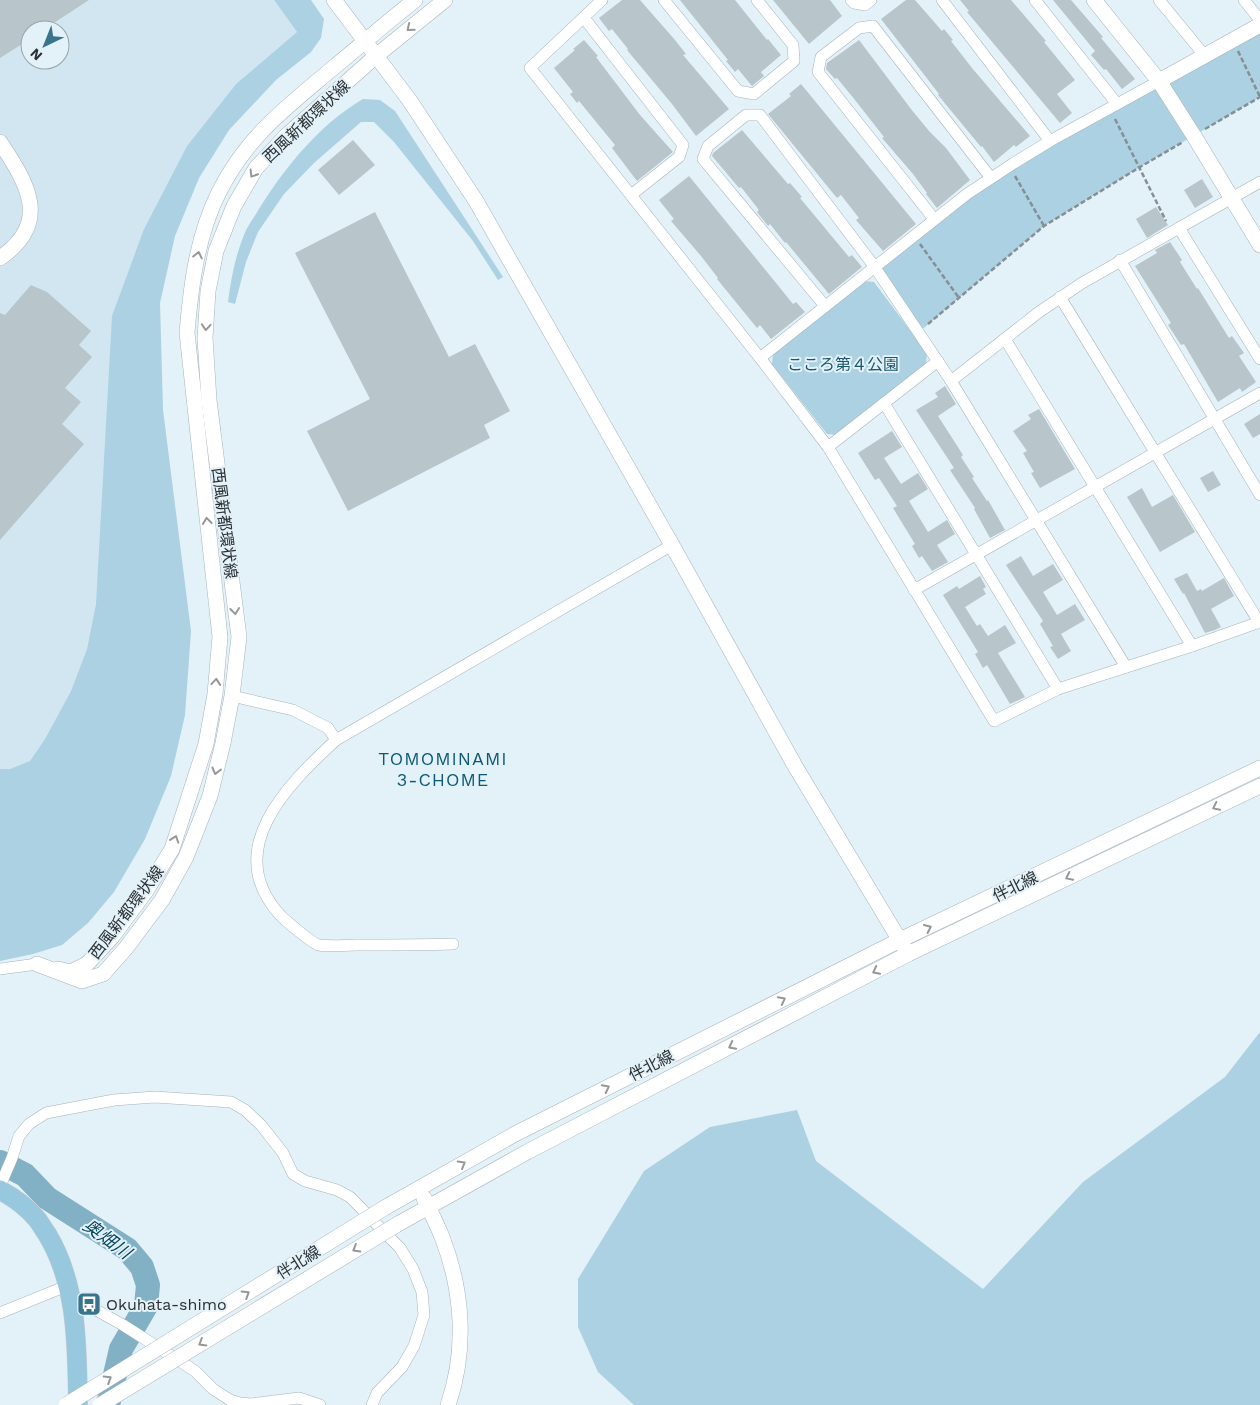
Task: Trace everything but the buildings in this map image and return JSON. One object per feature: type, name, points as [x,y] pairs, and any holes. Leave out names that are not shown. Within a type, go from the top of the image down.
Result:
[{"type":"main road","points":[[2,1184],[37,1218],[62,1266],[70,1290],[76,1335],[78,1405]]},
{"type":"street","points":[[334,0],[410,101],[476,201],[672,545],[795,766],[908,954]]},
{"type":"street","name":"西風新都環状線","points":[[37,964],[71,972],[87,964],[112,937],[146,890],[172,849],[206,744],[215,694],[220,637],[188,332],[191,286],[202,236],[218,193],[241,154],[271,120],[415,0]]},
{"type":"street","name":"西風新都環状線","points":[[37,964],[82,981],[103,974],[126,948],[162,900],[186,857],[210,796],[224,743],[239,637],[210,400],[205,338],[208,291],[216,251],[234,206],[256,168],[287,135],[376,56],[445,0]]},
{"type":"street","points":[[602,0],[530,68],[828,446],[994,721],[1058,689],[1126,668],[1259,622],[1060,297]]},
{"type":"street","points":[[664,0],[738,91],[754,94],[794,60],[793,45],[757,0]]},
{"type":"street","points":[[851,0],[854,3],[865,5],[871,0]]},
{"type":"street","points":[[942,0],[1050,141]]},
{"type":"street","points":[[1035,0],[1113,106]]},
{"type":"street","points":[[1094,0],[1159,81],[1260,246]]},
{"type":"street","points":[[1159,0],[1205,56]]},
{"type":"street","points":[[1244,0],[1260,20]]},
{"type":"street","points":[[584,18],[683,145],[679,157],[631,195]]},
{"type":"street","points":[[760,358],[934,219],[1009,166],[1050,141],[1260,25]]},
{"type":"street","points":[[934,219],[818,72],[821,56],[859,28],[873,26],[991,178]]},
{"type":"street","points":[[825,306],[703,159],[708,146],[746,115],[760,115],[874,266],[951,381],[1126,668]]},
{"type":"street","points":[[0,142],[20,173],[30,197],[30,216],[23,237],[0,258]]},
{"type":"street","points":[[951,381],[1060,297],[1120,260],[1260,182]]},
{"type":"street","points":[[1175,230],[1260,359]]},
{"type":"street","points":[[1120,260],[1260,495]]},
{"type":"street","points":[[1004,339],[1192,646]]},
{"type":"street","points":[[828,446],[938,361]]},
{"type":"street","points":[[914,590],[1260,393]]},
{"type":"street","points":[[884,403],[1058,689]]},
{"type":"street","points":[[452,944],[318,945],[285,920],[268,902],[260,883],[256,860],[261,832],[279,799],[305,768],[336,740],[672,545]]},
{"type":"street","points":[[232,696],[293,710],[328,728],[336,740]]},
{"type":"street","name":"伴北線","points":[[66,1405],[386,1207],[515,1134],[900,940],[1260,768]]},
{"type":"street","name":"伴北線","points":[[100,1405],[428,1206],[528,1152],[908,954],[1260,786]]},
{"type":"street","points":[[0,969],[37,964]]},
{"type":"street","points":[[2,1184],[18,1136],[29,1124],[46,1113],[114,1100],[155,1097],[231,1102],[245,1110],[262,1125],[283,1153],[294,1174],[305,1182],[337,1190],[350,1197],[400,1248],[413,1269],[422,1292],[424,1315],[414,1346],[402,1366],[377,1393],[372,1405]]},
{"type":"street","points":[[420,1188],[442,1237],[459,1294],[461,1338],[456,1382],[448,1405]]},
{"type":"street","points":[[0,1313],[70,1290],[195,1371],[213,1389],[230,1400],[251,1404],[298,1398],[320,1405]]},
{"type":"path","points":[[918,332],[1044,226],[1260,97],[1233,40]]},
{"type":"path","points":[[1113,106],[1140,167],[1175,230]]},
{"type":"path","points":[[1009,166],[1044,226]]},
{"type":"path","points":[[914,235],[958,298]]},
{"type":"shaded area","points":[[0,0],[274,0],[297,32],[236,84],[187,146],[144,229],[96,604],[87,649],[71,691],[45,739],[30,761],[10,769],[0,769]]},
{"type":"green space","points":[[274,0],[311,0],[324,19],[321,38],[311,52],[276,80],[229,130],[199,178],[175,236],[160,303],[163,410],[191,631],[185,715],[171,776],[145,839],[114,892],[88,923],[62,945],[0,961],[0,769],[10,769],[30,761],[45,739],[71,691],[87,649],[96,604],[112,316],[144,229],[187,146],[236,84],[297,32]]},
{"type":"green space","points":[[1260,25],[1260,97],[1044,226],[919,332],[874,266],[1009,166]]},
{"type":"green space","points":[[363,99],[380,100],[395,111],[503,277],[498,280],[473,241],[394,142],[374,122],[361,122],[314,163],[284,194],[258,232],[246,262],[235,304],[228,302],[241,243],[247,228],[269,193],[292,162],[318,134],[347,109]]},
{"type":"green space","name":"こころ第４公園","points":[[864,281],[874,282],[927,353],[926,363],[838,435],[827,434],[772,364],[773,354]]},
{"type":"green space","points":[[1260,1032],[1260,1405],[634,1405],[598,1372],[578,1327],[578,1279],[644,1171],[710,1127],[797,1110],[816,1161],[983,1289],[1083,1182],[1225,1077]]},
{"type":"waterway","name":"奥畑川","points":[[0,1162],[25,1175],[47,1198],[127,1249],[142,1267],[148,1285],[146,1306],[121,1349],[108,1405]]},
{"type":"place","name":"Okuhata-shimo","points":[[89,1304]]},
{"type":"district","name":"TOMOMINAMI 3-CHOME","points":[[443,770]]}]
